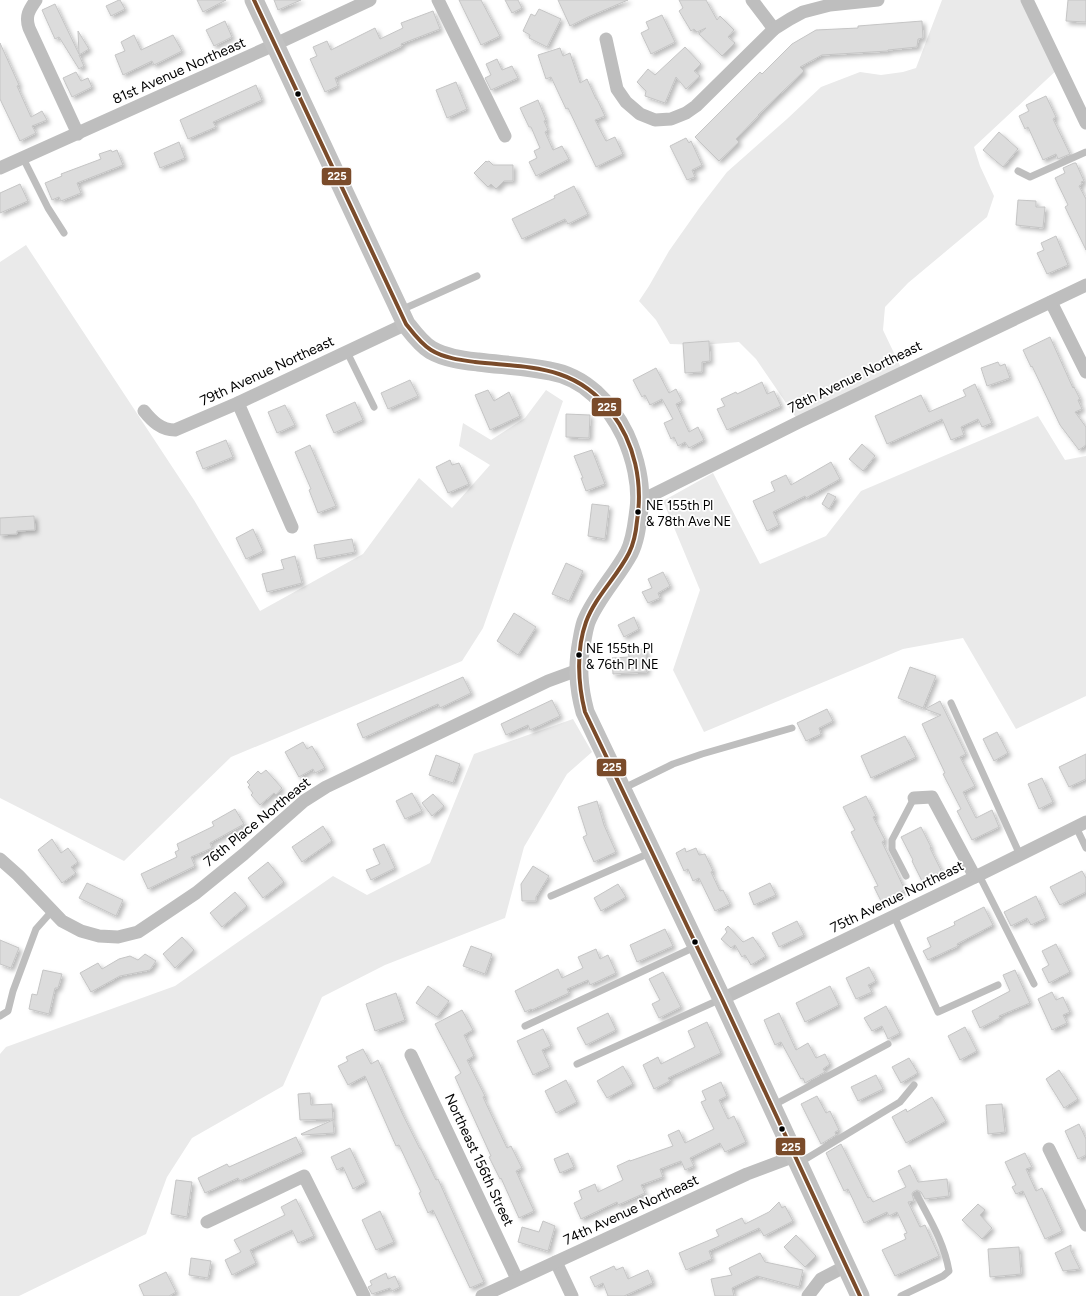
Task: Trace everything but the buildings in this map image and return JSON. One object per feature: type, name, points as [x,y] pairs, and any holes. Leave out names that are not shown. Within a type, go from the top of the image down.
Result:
[{"type":"street","points":[[36,0],[28,11],[27,20],[29,28],[78,134]]},
{"type":"street","points":[[254,0],[403,317],[418,339],[430,349],[446,357],[551,371],[570,377],[588,386],[608,407],[627,440],[634,463],[640,501],[636,532],[629,552],[597,601],[586,623],[580,648],[578,670],[580,693],[585,712],[722,999],[860,1296]]},
{"type":"street","name":"81st Avenue Northeast","points":[[1,164],[23,158],[78,134],[370,0]]},
{"type":"street","points":[[438,0],[505,136]]},
{"type":"street","points":[[752,0],[774,29]]},
{"type":"street","points":[[606,39],[617,89],[626,102],[640,114],[655,120],[671,119],[686,113],[696,106],[774,29],[803,12],[830,6],[878,0]]},
{"type":"street","points":[[1027,0],[1086,123]]},
{"type":"street","name":"78th Avenue Northeast","points":[[640,501],[799,422],[1086,285]]},
{"type":"street","points":[[1051,302],[1086,372]]},
{"type":"street","name":"79th Avenue Northeast","points":[[144,411],[157,425],[168,430],[175,430],[238,403],[347,352],[403,317]]},
{"type":"street","points":[[238,403],[292,527]]},
{"type":"street","name":"76th Place Northeast","points":[[0,859],[18,875],[62,921],[81,931],[99,936],[118,937],[138,932],[196,893],[244,854],[304,801],[326,787],[548,681],[578,670]]},
{"type":"street","points":[[914,798],[932,797],[977,876]]},
{"type":"street","name":"75th Avenue Northeast","points":[[722,999],[1081,824]]},
{"type":"street","name":"Northeast 156th Street","points":[[411,1055],[518,1279]]},
{"type":"street","points":[[1049,1149],[1086,1225]]},
{"type":"street","name":"74th Avenue Northeast","points":[[482,1296],[747,1174],[797,1159]]},
{"type":"street","points":[[206,1222],[304,1176],[364,1296]]},
{"type":"street","points":[[556,1262],[572,1296]]},
{"type":"street","points":[[808,1296],[821,1278],[846,1266]]},
{"type":"lane","points":[[1018,171],[1030,177],[1086,152]]},
{"type":"lane","points":[[23,158],[48,208],[64,233]]},
{"type":"lane","points":[[403,317],[477,276]]},
{"type":"lane","points":[[347,352],[374,407]]},
{"type":"lane","points":[[951,702],[1020,855]]},
{"type":"lane","points":[[622,789],[673,764],[694,756],[792,728]]},
{"type":"lane","points":[[906,876],[892,849],[892,840],[914,798]]},
{"type":"lane","points":[[1081,824],[1086,848]]},
{"type":"lane","points":[[551,896],[652,852]]},
{"type":"lane","points":[[977,876],[1034,984]]},
{"type":"lane","points":[[0,1016],[8,1011],[13,991],[36,929],[52,911]]},
{"type":"lane","points":[[894,916],[938,1012],[998,985]]},
{"type":"lane","points":[[525,1026],[697,946]]},
{"type":"lane","points":[[577,1064],[722,999]]},
{"type":"lane","points":[[772,1106],[888,1044]]},
{"type":"lane","points":[[797,1159],[900,1102],[914,1086]]},
{"type":"lane","points":[[900,1296],[943,1276],[949,1271],[947,1256],[942,1243],[917,1194]]},
{"type":"shaded area","points":[[942,0],[1027,0],[1059,68],[974,147],[980,166],[994,196],[987,217],[908,283],[885,307],[883,330],[903,372],[799,422],[756,359],[739,342],[701,345],[670,344],[656,320],[639,301],[669,251],[727,172],[821,87],[860,72],[881,75],[903,72],[916,68]]},
{"type":"shaded area","points":[[26,245],[194,500],[260,611],[363,554],[419,478],[452,508],[490,465],[459,446],[463,423],[491,440],[525,418],[546,390],[563,401],[483,628],[462,661],[231,757],[124,861],[0,798],[0,262]]},
{"type":"shaded area","points":[[1038,416],[1065,460],[1086,456],[1086,696],[1016,729],[963,638],[903,649],[704,732],[673,670],[700,590],[663,501],[713,473],[760,564],[826,536],[861,491]]},
{"type":"shaded area","points":[[573,719],[592,752],[567,774],[524,847],[505,918],[385,965],[322,997],[283,1086],[192,1138],[167,1177],[146,1234],[19,1296],[0,1296],[0,1054],[6,1047],[175,986],[333,876],[367,895],[430,863],[474,754]]},
{"type":"transit line","name":"225","points":[[254,0],[406,324],[414,335],[427,348],[447,357],[475,362],[532,368],[549,371],[566,377],[582,385],[597,396],[611,412],[626,437],[638,478],[639,507],[636,529],[629,553],[595,604],[586,622],[579,655],[581,690],[585,712],[722,999],[860,1296]]},
{"type":"place","name":"NE 155th Pl & 78th Ave NE","points":[[638,512]]},
{"type":"place","name":"NE 155th Pl & 76th Pl NE","points":[[579,655]]}]
